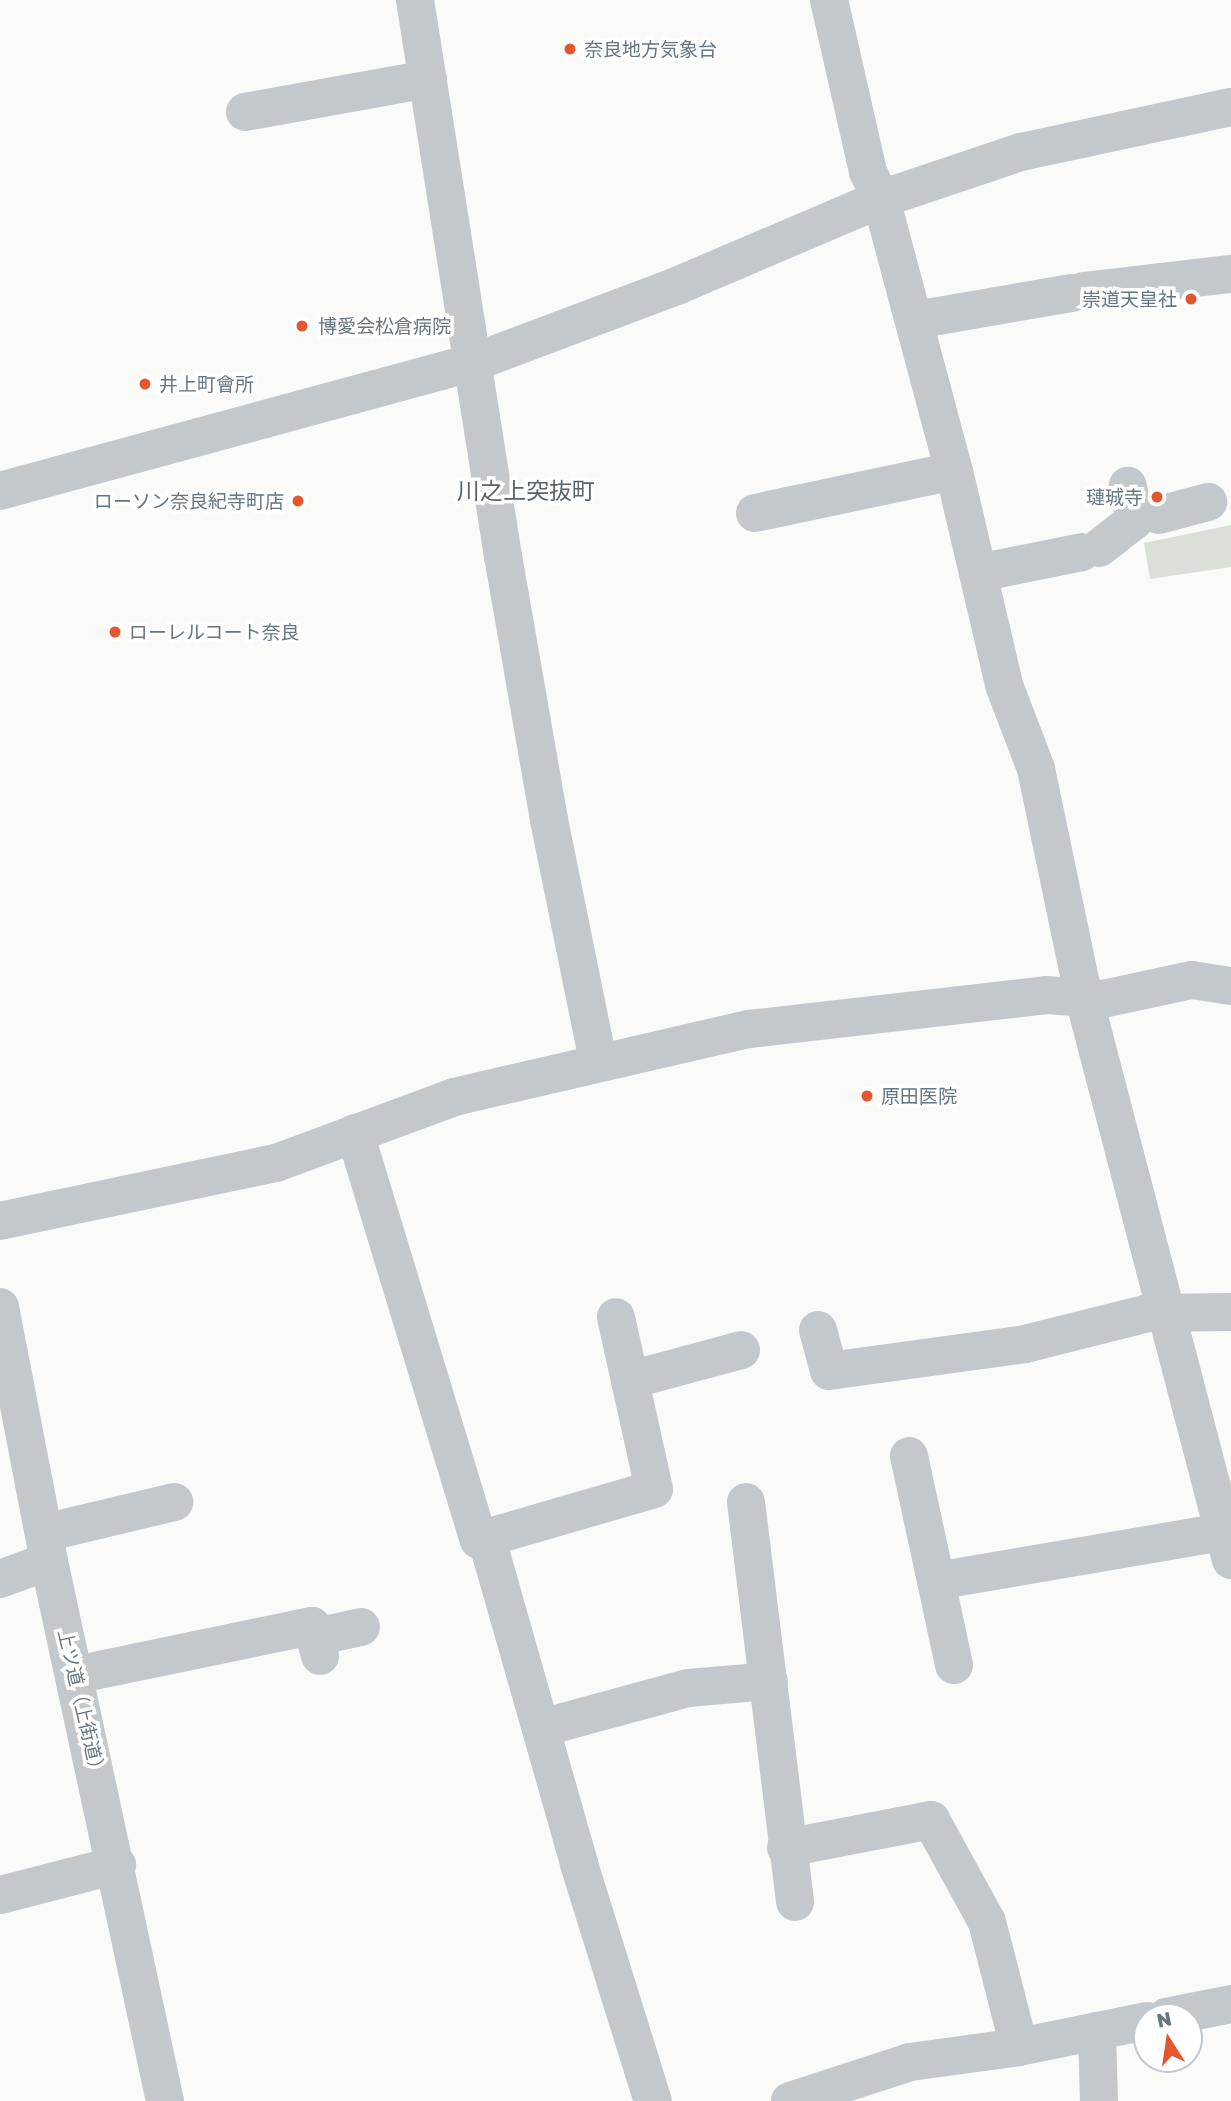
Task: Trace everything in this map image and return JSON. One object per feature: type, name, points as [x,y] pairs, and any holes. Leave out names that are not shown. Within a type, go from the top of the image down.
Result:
[{"type":"street","points":[[415,0],[472,363],[549,820],[598,1061]]},
{"type":"street","points":[[829,0],[868,172],[881,199],[915,320],[954,471],[1004,685],[1036,769],[1084,998],[1227,1546],[936,1581]]},
{"type":"street","points":[[245,112],[428,79]]},
{"type":"street","points":[[0,491],[472,363],[679,285],[881,199],[1021,152],[1231,107]]},
{"type":"street","points":[[915,320],[1077,292],[1231,274]]},
{"type":"street","points":[[755,513],[954,471]]},
{"type":"street","points":[[978,573],[1091,550],[1143,510],[1208,502]]},
{"type":"street","points":[[0,1222],[276,1163],[454,1097],[598,1061],[749,1029],[1046,995],[1103,999],[1192,980],[1231,986]]},
{"type":"street","points":[[355,1133],[479,1540],[487,1540],[654,1489],[616,1317]]},
{"type":"street","name":"上ツ道（上街道）","points":[[0,1307],[46,1547],[117,1866],[165,2101]]},
{"type":"street","points":[[818,1330],[829,1371],[1024,1344],[1148,1313],[1167,1315],[1231,1311]]},
{"type":"street","points":[[630,1380],[741,1350]]},
{"type":"street","points":[[909,1456],[954,1665]]},
{"type":"street","points":[[0,1579],[46,1547],[174,1502]]},
{"type":"street","points":[[746,1502],[769,1681],[786,1847],[795,1902]]},
{"type":"street","points":[[487,1540],[653,2101]]},
{"type":"street","points":[[75,1675],[312,1626],[317,1647],[362,1627]]},
{"type":"street","points":[[541,1728],[688,1688],[769,1681]]},
{"type":"street","points":[[786,1847],[931,1820],[987,1922],[1019,2047]]},
{"type":"street","points":[[0,1895],[117,1866]]},
{"type":"street","points":[[1203,2010],[1231,2004]]},
{"type":"street","points":[[804,2098],[910,2062],[1019,2047],[1133,2024]]},
{"type":"street","points":[[1097,2031],[1099,2101]]},
{"type":"shaded area","points":[[1231,525],[1231,567],[1150,579],[1144,543]]},
{"type":"place","name":"奈良地方気象台","points":[[570,49]]},
{"type":"place","name":"崇道天皇社","points":[[1191,299]]},
{"type":"place","name":"博愛会松倉病院","points":[[302,326]]},
{"type":"place","name":"井上町會所","points":[[145,384]]},
{"type":"place","name":"璉珹寺","points":[[1157,497]]},
{"type":"place","name":"ローソン奈良紀寺町店","points":[[298,501]]},
{"type":"place","name":"ローレルコート奈良","points":[[115,632]]},
{"type":"place","name":"原田医院","points":[[867,1096]]},
{"type":"district","name":"川之上突抜町","points":[[526,490]]}]
